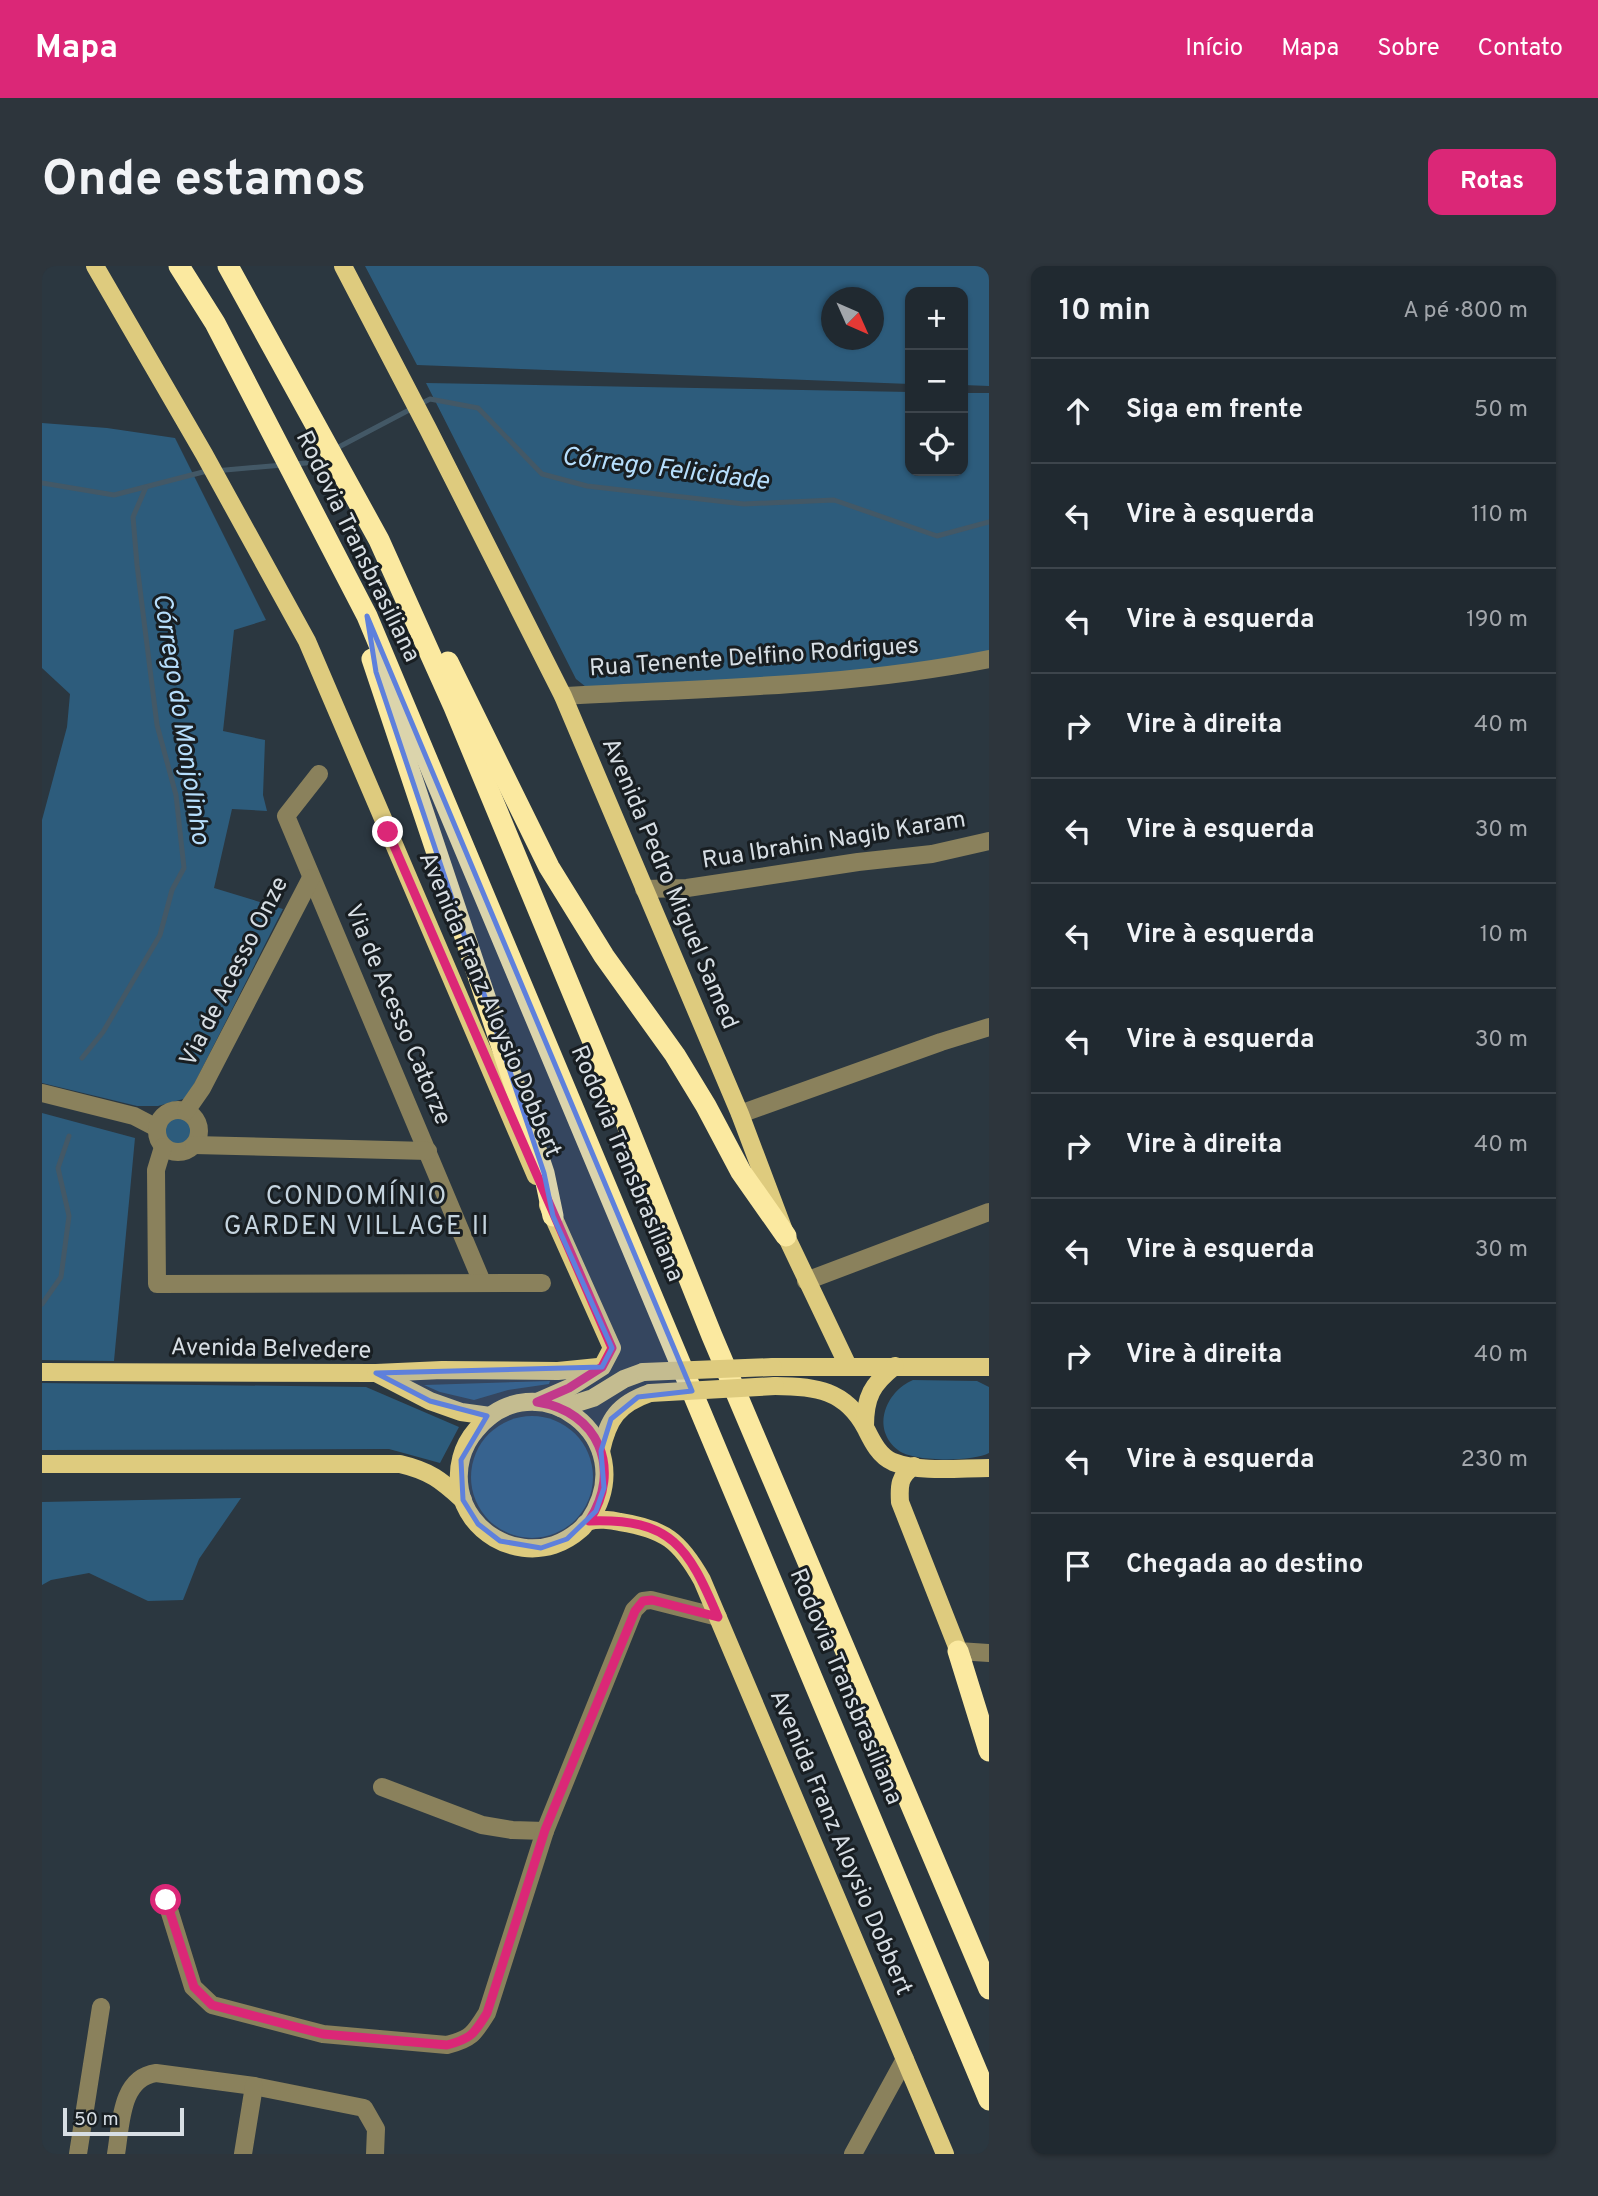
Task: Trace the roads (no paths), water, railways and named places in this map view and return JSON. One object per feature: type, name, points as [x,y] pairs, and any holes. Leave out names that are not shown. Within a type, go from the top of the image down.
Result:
[{"type":"highway","name":"Rodovia Transbrasiliana","points":[[179,266],[215,323],[367,616],[989,2100]]},
{"type":"highway","name":"Rodovia Transbrasiliana","points":[[228,266],[379,540],[454,707],[717,1348],[989,1989]]},
{"type":"highway","points":[[398,584],[430,625],[549,867],[604,956],[675,1055],[706,1105],[741,1172],[786,1236]]},
{"type":"highway","points":[[367,616],[369,645],[376,671],[544,1173],[553,1216]]},
{"type":"highway","points":[[958,1651],[989,1751]]},
{"type":"main road","name":"Avenida Franz Aloysio Dobbert","points":[[95,266],[204,454],[307,641],[612,1348],[602,1367]]},
{"type":"main road","name":"Avenida Pedro Miguel Samed","points":[[343,266],[563,696],[740,1114],[786,1236],[848,1366]]},
{"type":"main road","points":[[561,1408],[593,1398],[624,1379],[643,1372],[848,1366],[987,1368]]},
{"type":"main road","points":[[865,1426],[865,1409],[870,1391],[881,1377],[895,1366]]},
{"type":"main road","points":[[376,1373],[442,1370],[558,1371],[602,1367]]},
{"type":"main road","points":[[537,1402],[571,1413],[590,1430],[601,1451],[604,1488],[601,1500],[589,1521],[579,1531],[555,1545],[527,1549],[500,1541],[488,1534],[469,1513],[460,1487],[461,1460],[471,1435],[490,1416],[512,1405],[537,1402],[569,1388],[602,1367]]},
{"type":"main road","name":"Avenida Belvedere","points":[[42,1372],[376,1373],[450,1409],[490,1416]]},
{"type":"main road","points":[[601,1451],[611,1419],[627,1403],[650,1393],[799,1386],[834,1394],[855,1413],[865,1426],[870,1440],[891,1461],[914,1466],[989,1468]]},
{"type":"main road","points":[[42,1464],[400,1464],[422,1469],[443,1482],[463,1500]]},
{"type":"main road","points":[[914,1466],[902,1476],[899,1486],[900,1502],[958,1651],[989,1716]]},
{"type":"main road","name":"Avenida Franz Aloysio Dobbert","points":[[589,1521],[612,1520],[660,1531],[687,1554],[702,1580],[945,2154]]},
{"type":"street","name":"Rua Tenente Delfino Rodrigues","points":[[563,696],[855,680],[935,670],[989,659]]},
{"type":"street","name":"Via de Acesso Catorze","points":[[319,774],[286,816],[482,1282]]},
{"type":"street","name":"Rua Ibrahin Nagib Karam","points":[[644,888],[687,888],[858,862],[932,854],[989,841]]},
{"type":"street","name":"Via de Acesso Onze","points":[[194,1127],[202,1088],[312,878]]},
{"type":"street","points":[[740,1114],[989,1027]]},
{"type":"street","points":[[42,1093],[160,1122]]},
{"type":"street","points":[[194,1127],[185,1152],[168,1150],[157,1136],[160,1122],[174,1110],[223,1146],[428,1151]]},
{"type":"street","points":[[168,1150],[156,1170],[157,1284],[541,1283]]},
{"type":"street","points":[[806,1281],[989,1212]]},
{"type":"street","points":[[166,1900],[194,1987],[212,2005],[323,2034],[447,2045],[463,2041],[474,2035],[487,2013],[545,1830],[635,1611],[643,1601],[652,1600],[718,1617]]},
{"type":"street","points":[[958,1651],[989,1653]]},
{"type":"street","points":[[382,1787],[482,1825],[512,1830],[545,1830]]},
{"type":"street","points":[[78,2154],[101,2007]]},
{"type":"street","points":[[853,2154],[905,2059]]},
{"type":"street","points":[[117,2154],[125,2104],[134,2084],[145,2074],[156,2073],[254,2086],[355,2104],[365,2108],[376,2129],[375,2154]]},
{"type":"street","points":[[243,2154],[254,2086]]},
{"type":"waterway","name":"Córrego Felicidade","points":[[335,449],[430,399],[478,408],[542,474],[587,486],[744,504],[834,500],[937,536],[989,522]]},
{"type":"waterway","name":"Córrego Felicidade","points":[[293,464],[306,463],[326,453]]},
{"type":"waterway","name":"Córrego Felicidade","points":[[42,483],[114,495],[203,472],[283,465]]},
{"type":"waterway","name":"Córrego do Monjolinho","points":[[82,1058],[103,1032],[160,935],[172,890],[184,868],[176,795],[157,725],[137,565],[133,517],[146,487]]},
{"type":"waterway","name":"Córrego do Monjolinho","points":[[42,1304],[61,1277],[69,1216],[58,1168],[69,1136]]},
{"type":"district","name":"CONDOMÍNIO GARDEN VILLAGE II","points":[[357,1212]]}]
